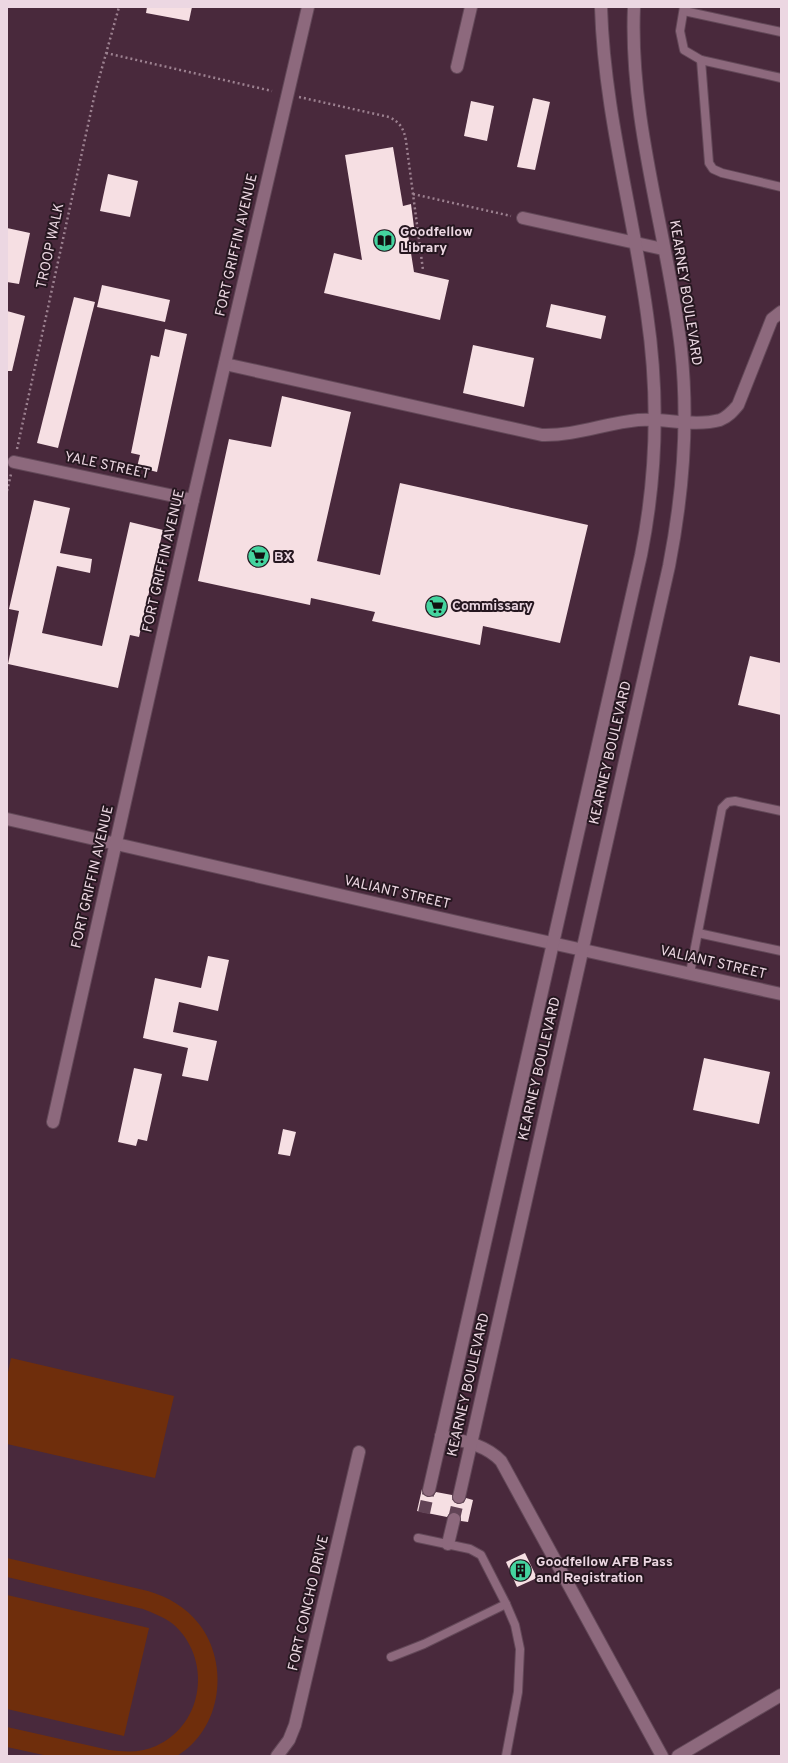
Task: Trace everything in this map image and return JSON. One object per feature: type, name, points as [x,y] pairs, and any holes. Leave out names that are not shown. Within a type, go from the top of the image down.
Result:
[{"type":"street","name":"FORT GRIFFIN AVENUE","points":[[53,1122],[193,500],[308,7]]},
{"type":"street","points":[[457,67],[470,7]]},
{"type":"street","name":"KEARNEY BOULEVARD","points":[[429,1490],[643,547],[652,492],[656,420],[652,359],[647,314],[635,243],[611,118],[602,44],[601,7]]},
{"type":"street","name":"KEARNEY BOULEVARD","points":[[459,1496],[675,536],[680,500],[684,422],[681,349],[638,102],[633,47],[634,7]]},
{"type":"street","points":[[523,218],[664,249]]},
{"type":"street","points":[[225,364],[542,435],[566,434],[620,423],[656,420],[709,422],[722,419],[731,414],[738,405],[772,319],[781,312]]},
{"type":"street","name":"YALE STREET","points":[[14,462],[193,500]]},
{"type":"street","name":"VALIANT STREET","points":[[7,819],[781,994]]},
{"type":"street","points":[[441,1436],[471,1443],[487,1449],[501,1461],[662,1756]]},
{"type":"street","name":"FORT CONCHO DRIVE","points":[[277,1756],[289,1740],[295,1725],[359,1452]]},
{"type":"street","points":[[448,1544],[454,1519]]},
{"type":"street","points":[[678,1756],[781,1695]]},
{"type":"lane","points":[[781,32],[684,9],[680,31],[684,50],[702,60],[781,78]]},
{"type":"lane","points":[[702,60],[709,163],[714,169],[722,173],[781,186]]},
{"type":"lane","points":[[690,973],[722,808],[728,802],[735,801],[781,811]]},
{"type":"lane","points":[[698,933],[781,951]]},
{"type":"lane","points":[[418,1538],[470,1549],[481,1555],[515,1625],[520,1649],[518,1692],[506,1756]]},
{"type":"lane","points":[[391,1657],[424,1644],[506,1604]]},
{"type":"path","name":"TROOP WALK","points":[[7,491],[95,93],[119,7]]},
{"type":"path","points":[[106,53],[272,91]]},
{"type":"path","points":[[297,96],[389,117],[395,120],[404,131],[423,270]]},
{"type":"path","points":[[413,194],[523,218]]},
{"type":"shaded area","points":[[11,1358],[174,1396],[155,1478],[7,1444],[7,1377]]},
{"type":"shaded area","points":[[7,1558],[148,1591],[163,1596],[176,1603],[194,1618],[209,1640],[215,1658],[218,1676],[212,1713],[204,1730],[192,1744],[177,1756],[48,1756],[7,1747],[7,1727],[109,1750],[145,1750],[156,1746],[172,1736],[185,1722],[193,1707],[198,1690],[198,1672],[194,1654],[185,1638],[173,1624],[166,1619],[143,1609],[7,1577]]},
{"type":"shaded area","points":[[7,1595],[149,1628],[124,1736],[7,1709]]},
{"type":"building","points":[[147,7],[192,7],[189,21],[146,13]]},
{"type":"building","points":[[533,98],[550,102],[535,170],[517,167]]},
{"type":"building","points":[[471,101],[494,106],[487,141],[464,136]]},
{"type":"building","name":"Goodfellow Library","points":[[393,147],[403,206],[411,204],[414,227],[407,228],[414,272],[449,280],[440,320],[324,293],[334,253],[362,260],[345,155]]},
{"type":"building","points":[[108,174],[138,181],[130,217],[100,211]]},
{"type":"building","points":[[7,228],[30,233],[19,284],[7,282]]},
{"type":"building","points":[[102,285],[170,300],[165,322],[97,307]]},
{"type":"building","points":[[74,297],[95,302],[58,448],[37,443]]},
{"type":"building","points":[[551,304],[606,316],[601,339],[546,327]]},
{"type":"building","points":[[7,311],[25,316],[12,371],[7,371]]},
{"type":"building","points":[[165,329],[187,334],[157,472],[137,467],[140,455],[131,453],[151,355],[159,357]]},
{"type":"building","points":[[473,345],[534,358],[524,407],[463,393]]},
{"type":"building","points":[[282,396],[351,412],[317,561],[380,575],[400,483],[588,525],[560,643],[483,626],[480,645],[372,621],[375,612],[311,598],[310,605],[198,581],[229,439],[271,447]]},
{"type":"building","points":[[34,500],[70,508],[60,553],[92,559],[90,573],[57,566],[42,633],[102,646],[130,522],[163,530],[139,637],[130,635],[118,688],[8,664],[19,611],[9,609]]},
{"type":"building","points":[[750,656],[781,663],[781,715],[738,705]]},
{"type":"building","points":[[208,956],[229,960],[218,1011],[179,1002],[173,1032],[217,1041],[208,1081],[182,1076],[188,1048],[143,1038],[155,978],[201,988]]},
{"type":"building","points":[[704,1058],[770,1072],[759,1124],[693,1110]]},
{"type":"building","points":[[134,1068],[162,1074],[147,1141],[138,1139],[136,1146],[118,1142]]},
{"type":"building","points":[[283,1129],[296,1132],[290,1156],[278,1154]]},
{"type":"building","points":[[422,1489],[424,1495],[428,1497],[434,1495],[436,1492],[452,1495],[454,1502],[458,1504],[464,1502],[466,1498],[473,1500],[468,1522],[461,1521],[459,1514],[455,1512],[449,1514],[447,1517],[417,1511]]},
{"type":"building","name":"Goodfellow AFB Pass and Registration","points":[[525,1553],[537,1578],[517,1587],[506,1562]]},
{"type":"tunnel","points":[[424,1513],[429,1490]]},
{"type":"tunnel","points":[[454,1519],[459,1497]]},
{"type":"place","name":"Goodfellow Library","points":[[384,240]]},
{"type":"place","name":"BX","points":[[258,557]]},
{"type":"place","name":"Commissary","points":[[436,606]]},
{"type":"place","name":"Goodfellow AFB Pass and Registration","points":[[521,1570]]}]
